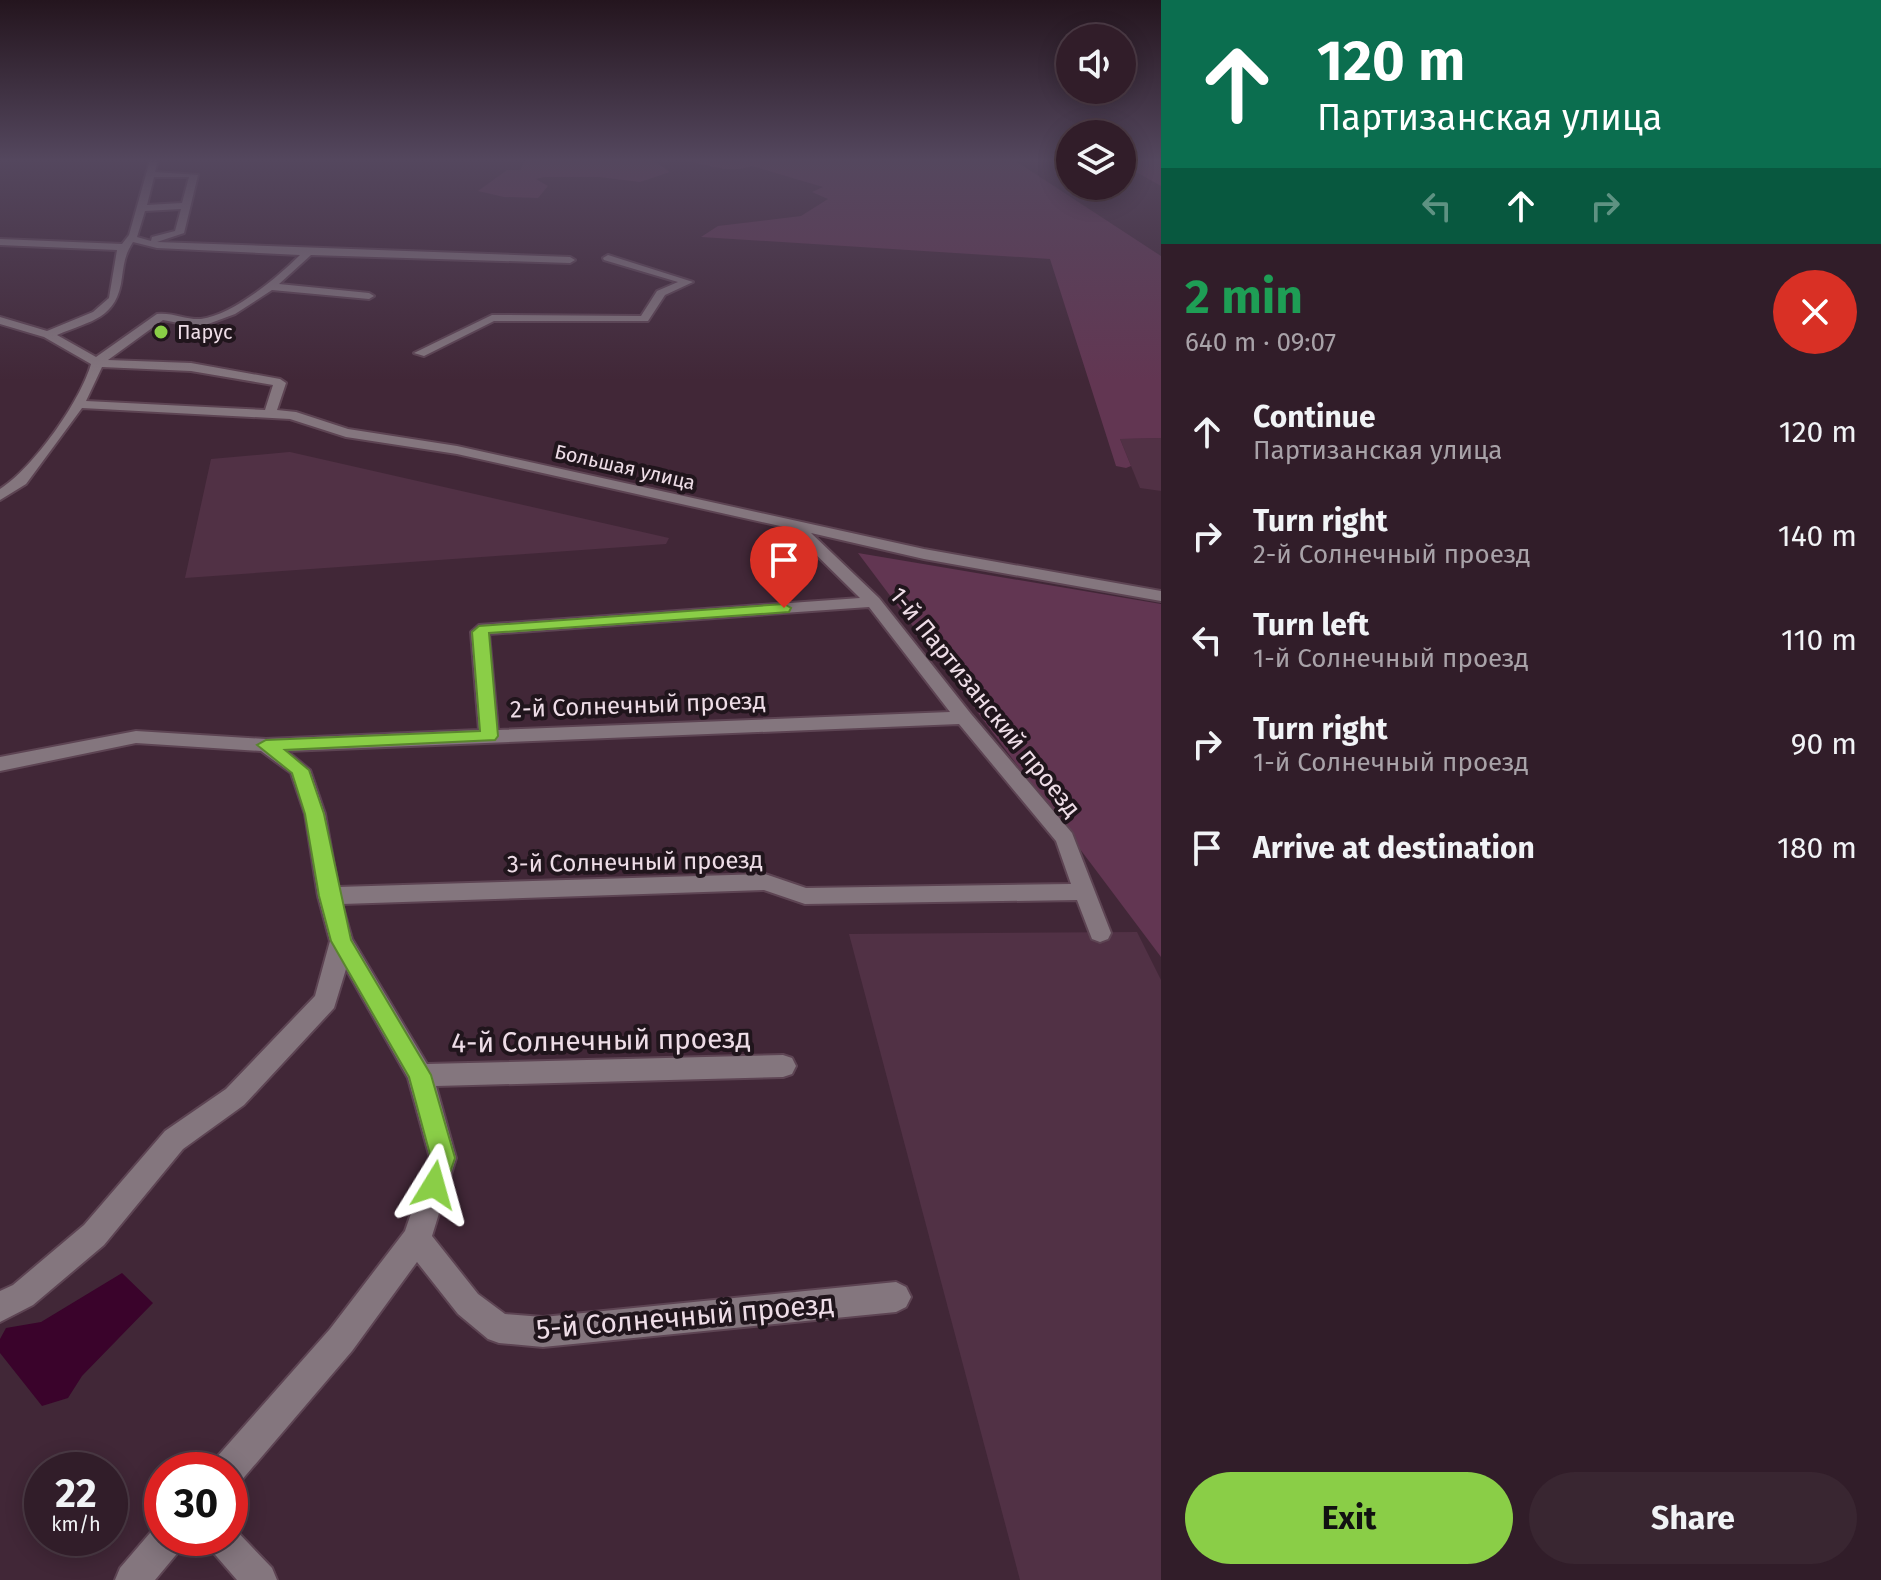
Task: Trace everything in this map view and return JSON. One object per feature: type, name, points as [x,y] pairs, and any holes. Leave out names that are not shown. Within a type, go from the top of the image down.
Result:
[{"type":"street","points":[[48,335],[97,314],[114,299],[119,257],[132,242],[134,234]]},
{"type":"street","points":[[132,242],[177,234]]},
{"type":"street","points":[[0,242],[132,242],[309,252],[570,260]]},
{"type":"street","points":[[97,363],[145,324],[161,316],[203,323],[230,312],[309,252]]},
{"type":"street","points":[[420,353],[492,318],[644,319],[661,293],[688,282],[608,258]]},
{"type":"street","points":[[267,286],[369,296]]},
{"type":"street","points":[[0,320],[48,335],[97,363],[191,367],[280,383],[270,413]]},
{"type":"street","points":[[0,334],[17,325]]},
{"type":"street","points":[[0,496],[18,484],[29,471],[77,404],[97,371],[97,363]]},
{"type":"street","name":"Большая улица","points":[[77,404],[291,415],[346,433],[457,450],[924,554],[1161,596]]},
{"type":"street","name":"1-й Партизанский проезд","points":[[795,526],[873,602],[964,718],[1065,838],[1100,933]]},
{"type":"street","points":[[489,736],[480,632],[485,629],[873,602]]},
{"type":"street","name":"2-й Солнечный проезд","points":[[0,764],[136,737],[266,745],[964,718]]},
{"type":"street","points":[[244,1452],[341,1340],[417,1239],[443,1158],[420,1075],[341,941],[329,896],[315,814],[300,770],[266,745]]},
{"type":"street","name":"3-й Солнечный проезд","points":[[329,896],[765,882],[805,896],[1083,892]]},
{"type":"street","points":[[0,1307],[23,1295],[94,1235],[174,1140],[235,1097],[274,1057],[326,1001],[341,941]]},
{"type":"street","name":"4-й Солнечный проезд","points":[[420,1075],[783,1066]]},
{"type":"street","name":"5-й Солнечный проезд","points":[[417,1239],[468,1304],[499,1328],[543,1332],[896,1297]]},
{"type":"street","points":[[132,1580],[153,1556]]},
{"type":"street","points":[[239,1556],[260,1580]]},
{"type":"shaded area","points":[[706,234],[1127,234],[1161,256],[1161,438],[1120,439],[1131,466],[1126,468],[1116,466],[1050,259],[701,237]]},
{"type":"shaded area","points":[[1161,438],[1161,491],[1140,488],[1120,439]]},
{"type":"shaded area","points":[[289,452],[669,538],[666,544],[185,578],[211,459]]},
{"type":"shaded area","points":[[858,553],[1161,604],[1161,957]]},
{"type":"shaded area","points":[[1137,932],[1161,980],[1161,1580],[1020,1580],[849,934]]},
{"type":"shaded area","points":[[122,1273],[153,1303],[82,1376],[68,1398],[42,1406],[0,1353],[0,1339],[6,1328],[41,1322]]},
{"type":"place","name":"Парус","points":[[161,332]]},
{"type":"route","points":[[434,1185],[443,1158],[420,1075],[341,941],[329,896],[315,814],[300,770],[266,745],[489,736],[480,632],[485,629],[784,608]]}]
